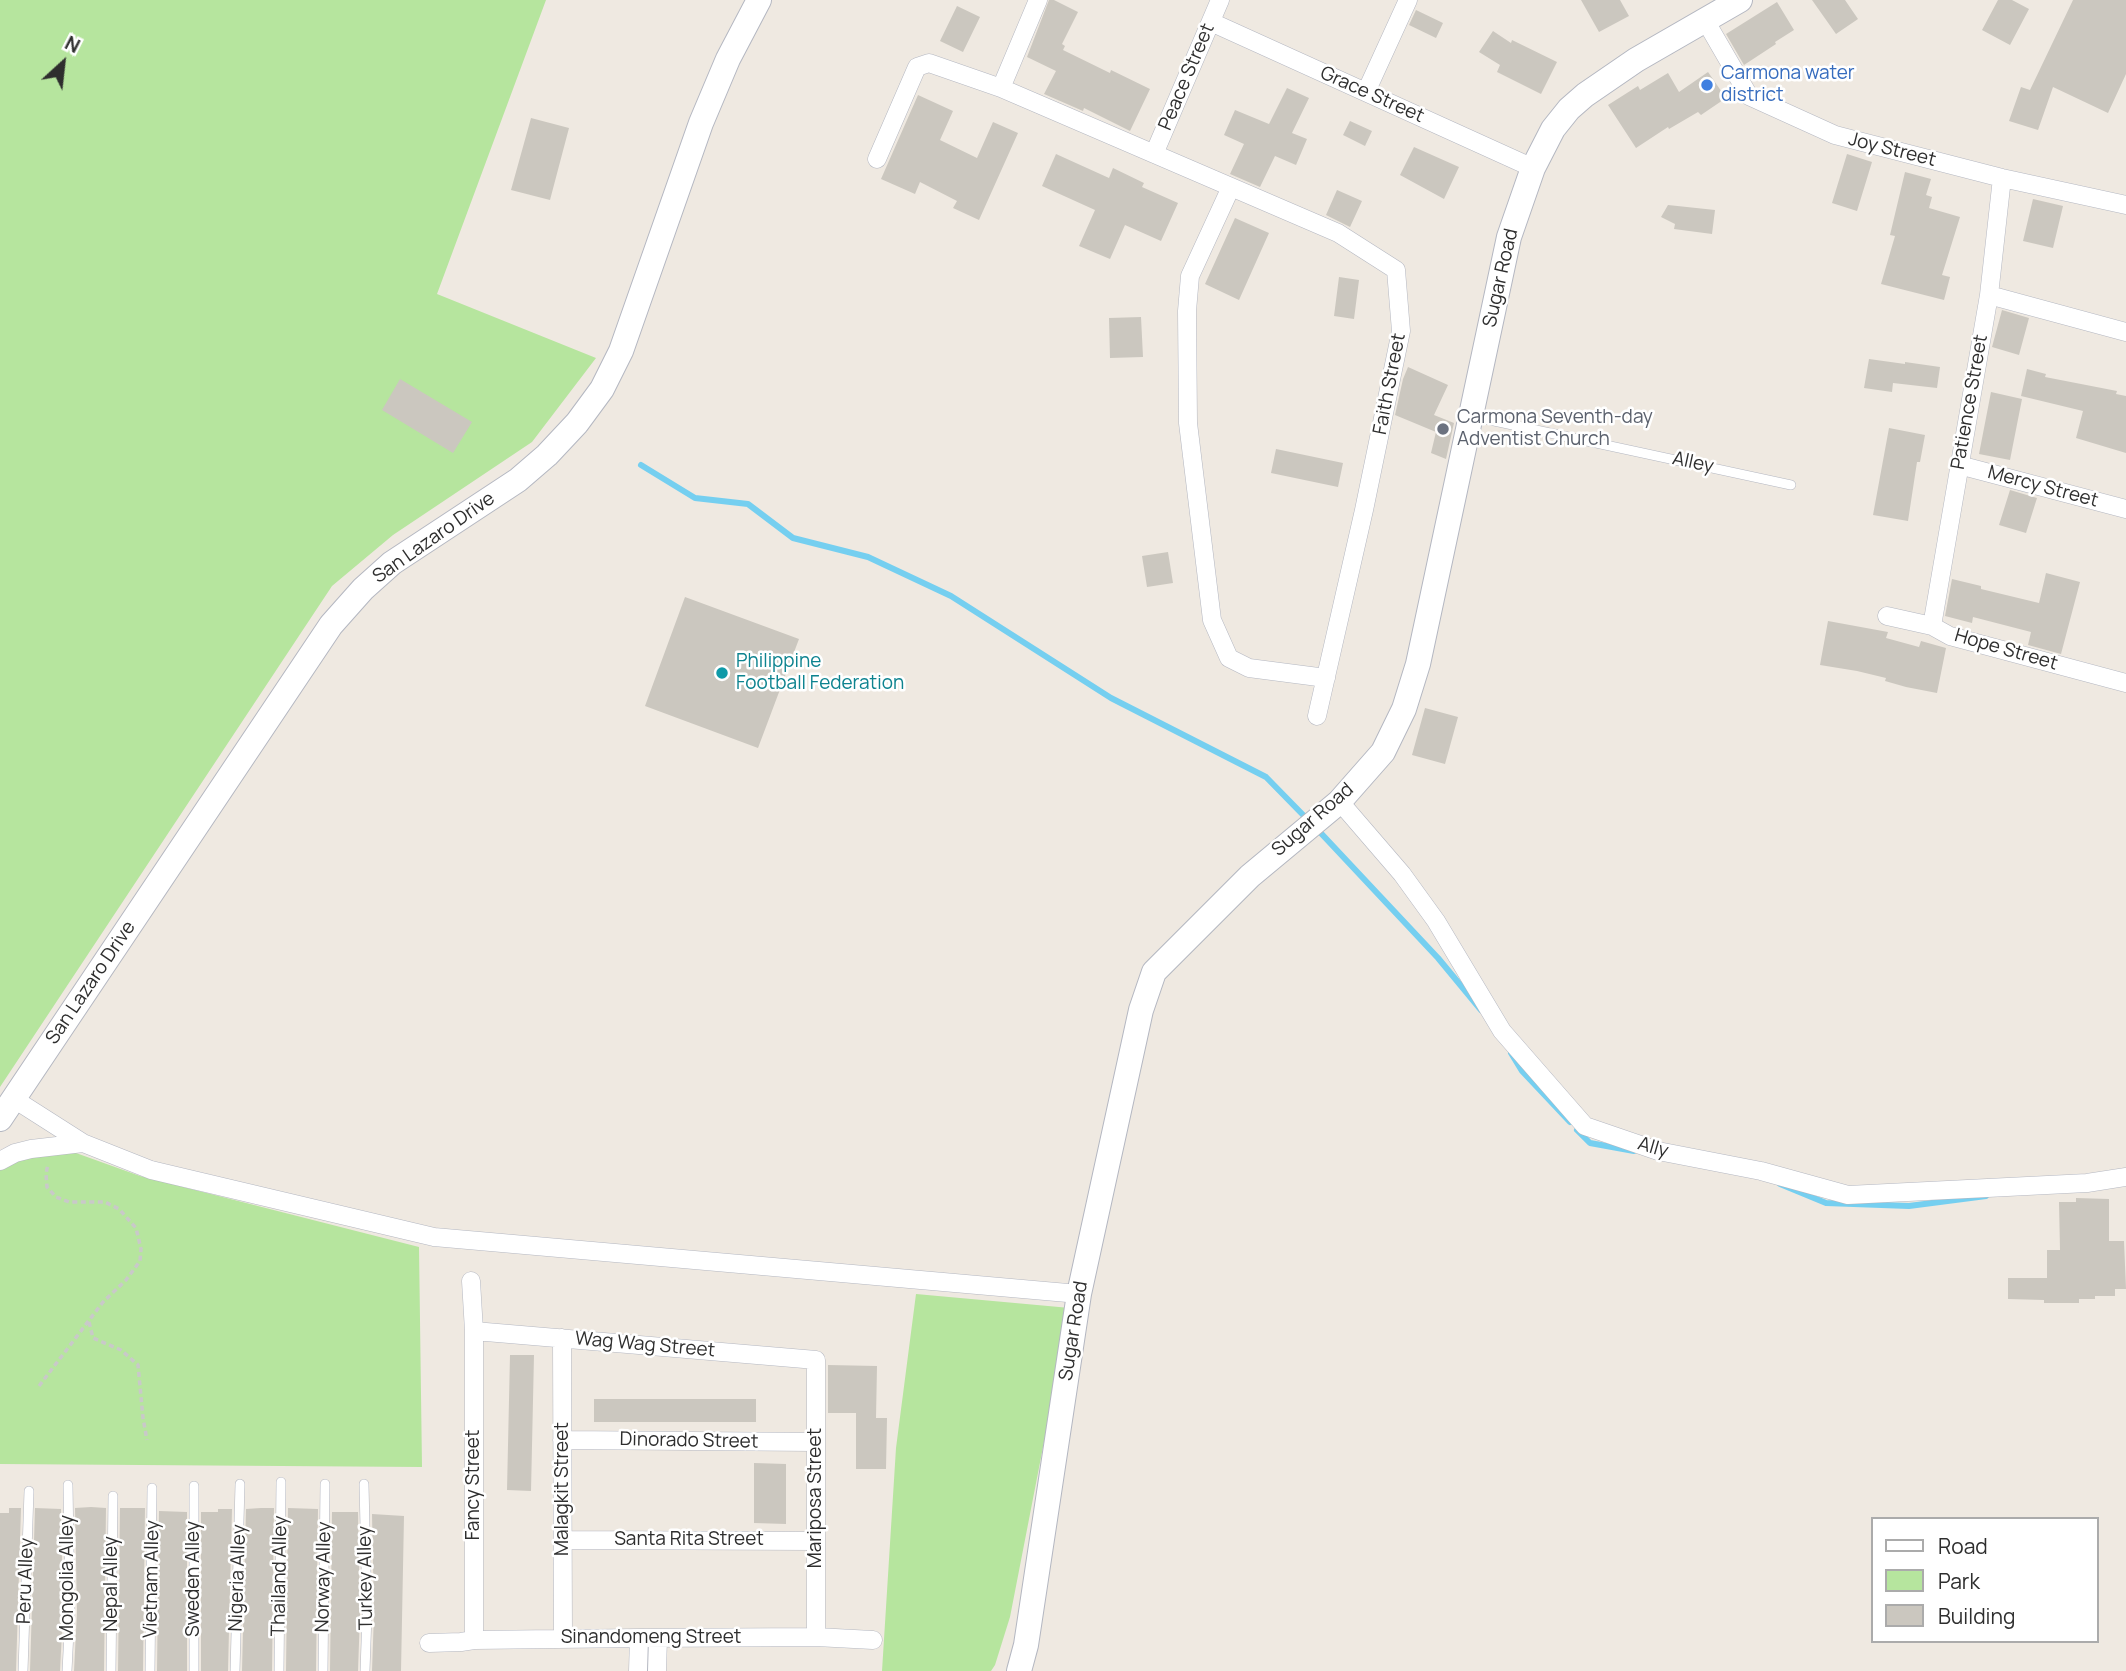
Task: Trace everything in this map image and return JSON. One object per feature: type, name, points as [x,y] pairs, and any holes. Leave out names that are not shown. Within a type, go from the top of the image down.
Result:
[{"type":"main road","name":"San Lazaro Drive","points":[[7,1109],[331,625],[363,589],[392,563],[518,480],[547,455],[577,423],[602,389],[621,351],[701,123],[728,58],[758,0]]},
{"type":"main road","name":"Sugar Road","points":[[1019,1671],[1026,1645],[1079,1294],[1141,1010],[1154,972],[1250,876],[1340,802],[1383,752],[1404,709],[1418,664],[1509,237],[1532,168],[1553,129],[1585,95],[1636,60],[1740,0]]},
{"type":"street","points":[[1001,88],[1038,0]]},
{"type":"street","name":"Peace Street","points":[[1154,154],[1220,0]]},
{"type":"street","points":[[1366,92],[1408,0]]},
{"type":"street","name":"Joy Street","points":[[1705,20],[1749,96],[1835,135],[2002,178],[2126,205]]},
{"type":"street","name":"Grace Street","points":[[1211,22],[1532,168]]},
{"type":"street","name":"Faith Street","points":[[877,159],[917,67],[929,63],[1001,88],[1338,233],[1396,270],[1401,331],[1317,716]]},
{"type":"street","name":"Patience Street","points":[[1932,626],[1990,295],[2002,178]]},
{"type":"street","points":[[1231,187],[1190,276],[1187,311],[1188,423],[1212,620],[1229,658],[1249,668],[1326,678]]},
{"type":"street","points":[[1990,295],[2126,332]]},
{"type":"street","name":"Mercy Street","points":[[1959,465],[2126,509]]},
{"type":"street","name":"Hope Street","points":[[1887,616],[1932,626],[1950,636],[2126,683]]},
{"type":"street","name":"Ally","points":[[1340,802],[1402,874],[1436,920],[1502,1031],[1585,1126],[1658,1151],[1761,1171],[1848,1195],[2087,1183],[2126,1177]]},
{"type":"street","points":[[7,1109],[151,1170],[434,1237],[1079,1294]]},
{"type":"street","points":[[0,1161],[15,1153],[59,1144],[83,1143]]},
{"type":"street","name":"Fancy Street","points":[[471,1281],[474,1331],[474,1640]]},
{"type":"street","name":"Wag Wag Street","points":[[474,1331],[816,1360]]},
{"type":"street","name":"Malagkit Street","points":[[562,1338],[563,1639]]},
{"type":"street","name":"Mariposa Street","points":[[816,1360],[816,1637]]},
{"type":"street","name":"Dinorado Street","points":[[562,1440],[816,1442]]},
{"type":"street","name":"Santa Rita Street","points":[[563,1540],[816,1541]]},
{"type":"street","name":"Sinandomeng Street","points":[[429,1643],[639,1638],[816,1637],[873,1640]]},
{"type":"street","points":[[638,1671],[639,1638]]},
{"type":"street","points":[[657,1671],[659,1638]]},
{"type":"lane","name":"Alley","points":[[1471,416],[1791,485]]},
{"type":"lane","name":"Thailand Alley","points":[[279,1671],[281,1482]]},
{"type":"lane","name":"Nigeria Alley","points":[[235,1671],[240,1484]]},
{"type":"lane","name":"Norway Alley","points":[[323,1671],[325,1484]]},
{"type":"lane","name":"Turkey Alley","points":[[364,1484],[367,1614],[365,1671]]},
{"type":"lane","name":"Mongolia Alley","points":[[67,1671],[70,1612],[68,1485]]},
{"type":"lane","name":"Sweden Alley","points":[[194,1486],[194,1671]]},
{"type":"lane","name":"Vietnam Alley","points":[[150,1671],[152,1488]]},
{"type":"lane","name":"Peru Alley","points":[[23,1671],[29,1491]]},
{"type":"lane","name":"Nepal Alley","points":[[111,1671],[113,1496]]},
{"type":"path","points":[[39,1386],[103,1302],[126,1280],[140,1261],[141,1249],[136,1228],[120,1209],[105,1202],[68,1202],[56,1197],[47,1187],[46,1174],[50,1159],[59,1144]]},
{"type":"path","points":[[89,1322],[93,1338],[121,1350],[138,1365],[147,1440]]},
{"type":"green space","points":[[0,0],[546,0],[437,294],[596,358],[532,442],[393,535],[332,586],[0,1087]]},
{"type":"green space","points":[[76,1153],[140,1176],[419,1247],[422,1467],[0,1464],[0,1167],[19,1155]]},
{"type":"green space","points":[[916,1294],[1070,1308],[1010,1617],[991,1671],[882,1671],[896,1448]]},
{"type":"building","points":[[1049,0],[1078,12],[1062,44],[1065,46],[1063,50],[1150,89],[1130,131],[1084,108],[1083,111],[1044,94],[1056,71],[1027,57]]},
{"type":"building","points":[[1581,0],[1620,0],[1629,16],[1599,32]]},
{"type":"building","points":[[1812,0],[1845,0],[1858,19],[1836,34]]},
{"type":"building","points":[[1998,0],[2012,0],[2029,9],[2010,45],[1982,30]]},
{"type":"building","points":[[2073,0],[2126,0],[2126,74],[2108,113],[2053,87],[2038,130],[2009,121],[2021,87],[2030,90]]},
{"type":"building","points":[[1777,2],[1794,30],[1744,65],[1726,34]]},
{"type":"building","points":[[957,6],[980,17],[963,52],[940,41]]},
{"type":"building","points":[[1416,10],[1443,23],[1436,38],[1409,25]]},
{"type":"building","points":[[1493,31],[1511,43],[1512,40],[1557,62],[1541,94],[1497,72],[1500,65],[1479,52]]},
{"type":"building","points":[[1708,72],[1726,98],[1701,115],[1698,112],[1669,129],[1668,127],[1636,148],[1608,105],[1638,86],[1640,90],[1668,73],[1679,92]]},
{"type":"building","points":[[1287,88],[1309,98],[1292,133],[1307,139],[1296,165],[1275,156],[1260,187],[1230,174],[1244,144],[1224,135],[1235,110],[1269,124]]},
{"type":"building","points":[[918,95],[953,111],[940,140],[977,158],[993,122],[1018,133],[979,220],[953,208],[957,201],[920,182],[915,194],[881,179]]},
{"type":"building","points":[[531,118],[569,128],[550,200],[511,190]]},
{"type":"building","points":[[1350,121],[1372,131],[1365,146],[1343,135]]},
{"type":"building","points":[[1414,147],[1459,167],[1444,199],[1400,175]]},
{"type":"building","points":[[1056,154],[1109,178],[1113,168],[1144,183],[1142,187],[1178,203],[1161,241],[1125,225],[1110,259],[1079,246],[1095,210],[1042,186]]},
{"type":"building","points":[[1847,154],[1872,162],[1857,211],[1832,203]]},
{"type":"building","points":[[1905,172],[1931,179],[1926,195],[1932,197],[1929,208],[1960,217],[1942,275],[1950,277],[1944,300],[1881,284],[1895,236],[1890,235]]},
{"type":"building","points":[[1337,190],[1362,201],[1350,227],[1326,215]]},
{"type":"building","points":[[2033,199],[2063,206],[2053,248],[2023,241]]},
{"type":"building","points":[[1668,205],[1715,210],[1712,234],[1674,229],[1675,224],[1661,217]]},
{"type":"building","points":[[1235,218],[1269,233],[1239,300],[1205,284]]},
{"type":"building","points":[[1339,277],[1359,280],[1354,319],[1334,316]]},
{"type":"building","points":[[2002,310],[2029,318],[2019,355],[1992,347]]},
{"type":"building","points":[[1141,317],[1143,357],[1110,358],[1109,318]]},
{"type":"building","points":[[1869,359],[1940,367],[1937,388],[1893,383],[1892,392],[1864,388]]},
{"type":"building","points":[[1408,367],[1448,385],[1434,415],[1454,423],[1446,459],[1431,453],[1436,432],[1395,415]]},
{"type":"building","points":[[2027,369],[2046,374],[2045,377],[2117,391],[2116,394],[2126,396],[2126,453],[2076,438],[2083,411],[2021,396]]},
{"type":"building","points":[[400,379],[472,422],[453,453],[382,410]]},
{"type":"building","points":[[1991,392],[2022,399],[2010,460],[1979,454]]},
{"type":"building","points":[[1889,428],[1925,435],[1920,462],[1917,462],[1908,521],[1873,515]]},
{"type":"building","points":[[1276,449],[1343,463],[1338,487],[1271,473]]},
{"type":"building","points":[[2010,490],[2037,498],[2026,533],[1999,525]]},
{"type":"building","points":[[1168,552],[1173,583],[1147,587],[1142,556]]},
{"type":"building","points":[[2046,573],[2080,582],[2061,654],[2028,645],[2031,632],[1973,617],[1972,623],[1945,616],[1952,579],[2039,603]]},
{"type":"building","name":"Philippine Football Federation","points":[[685,597],[799,639],[758,748],[645,706]]},
{"type":"building","points":[[1828,621],[1888,632],[1886,638],[1919,647],[1921,641],[1946,648],[1937,693],[1906,687],[1885,681],[1886,678],[1857,671],[1820,665]]},
{"type":"building","points":[[1425,708],[1458,717],[1445,764],[1412,755]]},
{"type":"building","points":[[2076,1198],[2109,1199],[2109,1241],[2124,1241],[2126,1289],[2115,1289],[2115,1296],[2079,1299],[2079,1303],[2008,1299],[2008,1278],[2047,1278],[2047,1250],[2060,1250],[2059,1202],[2076,1202]]},
{"type":"building","points":[[510,1355],[534,1355],[531,1491],[507,1490]]},
{"type":"building","points":[[828,1365],[877,1366],[876,1418],[887,1418],[886,1469],[856,1469],[856,1413],[828,1413]]},
{"type":"building","points":[[594,1399],[756,1399],[756,1422],[594,1422]]},
{"type":"building","points":[[754,1463],[786,1464],[786,1524],[754,1523]]},
{"type":"building","points":[[9,1508],[21,1508],[16,1671],[0,1671],[0,1513],[9,1513]]},
{"type":"building","points":[[35,1508],[61,1509],[63,1612],[60,1671],[30,1671]]},
{"type":"building","points":[[75,1508],[106,1508],[104,1671],[74,1671],[77,1612]]},
{"type":"building","points":[[120,1508],[145,1508],[143,1671],[118,1671]]},
{"type":"building","points":[[274,1508],[272,1671],[242,1671],[246,1509]]},
{"type":"building","points":[[288,1508],[318,1509],[316,1671],[286,1671]]},
{"type":"building","points":[[218,1509],[232,1509],[228,1671],[201,1671],[201,1512],[218,1512]]},
{"type":"building","points":[[159,1511],[187,1512],[187,1671],[157,1671]]},
{"type":"building","points":[[332,1512],[358,1512],[358,1671],[330,1671]]},
{"type":"building","points":[[372,1514],[404,1516],[401,1671],[372,1671]]},
{"type":"waterway","points":[[641,465],[695,498],[748,504],[793,538],[868,557],[951,596],[1111,698],[1266,777],[1309,821]]},
{"type":"waterway","points":[[1317,829],[1438,958],[1481,1010]]},
{"type":"waterway","points":[[1511,1053],[1522,1071],[1570,1122]]},
{"type":"waterway","points":[[1577,1130],[1590,1143],[1634,1151]]},
{"type":"waterway","points":[[1780,1184],[1826,1203],[1909,1206],[1986,1196]]},
{"type":"place","name":"Carmona water district","points":[[1707,85]]},
{"type":"place","name":"Carmona Seventh-day Adventist Church","points":[[1443,429]]},
{"type":"place","name":"Philippine Football Federation","points":[[722,673]]}]
